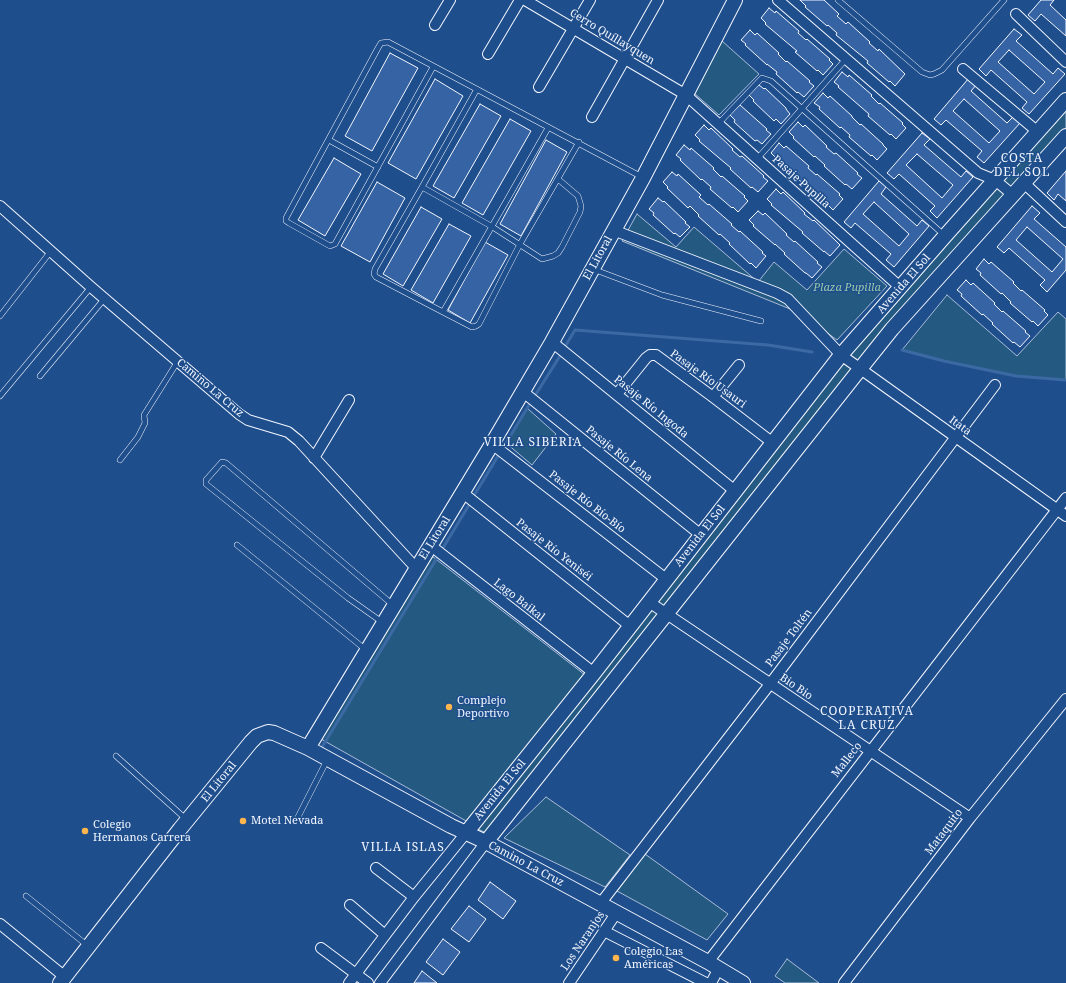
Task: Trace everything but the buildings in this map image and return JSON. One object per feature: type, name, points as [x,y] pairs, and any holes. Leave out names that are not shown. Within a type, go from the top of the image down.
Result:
[{"type":"main road","name":"El Litoral","points":[[62,980],[188,820],[257,736],[268,732],[274,733],[308,748],[552,342],[643,178],[735,0]]},
{"type":"main road","name":"Avenida El Sol","points":[[466,833],[594,673],[841,355],[1066,100]]},
{"type":"main road","name":"Avenida El Sol","points":[[486,842],[892,329],[1066,136]]},
{"type":"main road","name":"Camino La Cruz","points":[[308,748],[328,760],[617,912],[743,983]]},
{"type":"street","points":[[435,25],[450,0]]},
{"type":"street","points":[[488,54],[520,0]]},
{"type":"street","name":"Cerro Quíllayquen","points":[[525,0],[686,95]]},
{"type":"street","points":[[539,87],[590,0]]},
{"type":"street","points":[[592,117],[658,0]]},
{"type":"street","points":[[778,0],[978,172],[995,180],[1013,195]]},
{"type":"street","points":[[1016,14],[1066,62]]},
{"type":"street","points":[[964,69],[1038,132]]},
{"type":"street","name":"Pasaje Pupilla","points":[[686,95],[900,288]]},
{"type":"street","points":[[1024,183],[1066,222]]},
{"type":"street","name":"Camino La Cruz","points":[[0,206],[91,287],[244,417],[288,432],[299,441],[416,568]]},
{"type":"street","name":"Itata","points":[[613,230],[788,298],[841,355],[1066,516]]},
{"type":"street","name":"Pasaje Río Ingoda","points":[[552,342],[735,491]]},
{"type":"street","name":"Pasaje Río Usauri","points":[[617,394],[646,358],[650,355],[656,355],[773,442]]},
{"type":"street","points":[[713,397],[739,365]]},
{"type":"street","name":"Pasaje Toltén","points":[[600,904],[770,684],[995,385]]},
{"type":"street","name":"Pasaje Río Lena","points":[[522,392],[701,535]]},
{"type":"street","points":[[314,458],[349,400]]},
{"type":"street","name":"Pasaje Río Bío-Bío","points":[[492,444],[666,579]]},
{"type":"street","name":"Pasaje Río Yeniséi","points":[[463,492],[630,626]]},
{"type":"street","name":"Malleco","points":[[711,983],[713,965],[870,750],[1066,498]]},
{"type":"street","name":"Lago Baikal","points":[[430,545],[594,673]]},
{"type":"street","name":"Bio Bio","points":[[649,602],[970,818]]},
{"type":"street","name":"Mataquito","points":[[844,983],[970,818],[1066,699]]},
{"type":"street","name":"Avenida El Sol","points":[[349,983],[414,897],[466,833]]},
{"type":"street","name":"Avenida El Sol","points":[[380,983],[486,842]]},
{"type":"street","points":[[376,868],[414,897]]},
{"type":"street","points":[[350,905],[385,935]]},
{"type":"street","name":"Los Naranjos","points":[[569,983],[617,912]]},
{"type":"street","points":[[0,924],[62,980]]},
{"type":"street","points":[[604,931],[706,983]]},
{"type":"street","points":[[321,948],[368,983]]},
{"type":"lane","points":[[838,0],[922,72],[930,75],[942,70],[1004,0]]},
{"type":"lane","points":[[433,67],[335,244],[330,246],[288,223],[286,218],[382,44],[388,42],[548,128],[579,142],[643,178]]},
{"type":"lane","points":[[757,159],[846,59]]},
{"type":"lane","points":[[718,124],[762,78],[771,81],[945,236]]},
{"type":"lane","points":[[477,90],[375,269],[374,274],[376,277],[442,312],[472,327],[479,324],[520,244],[579,142]]},
{"type":"lane","points":[[442,312],[548,128]]},
{"type":"lane","points":[[329,140],[378,167]]},
{"type":"lane","points":[[422,187],[491,226],[542,259],[552,256],[558,252],[580,212],[581,206],[578,196],[558,179]]},
{"type":"lane","points":[[0,316],[51,251]]},
{"type":"lane","points":[[592,268],[662,295],[761,320]]},
{"type":"lane","points":[[0,396],[91,287]]},
{"type":"lane","points":[[40,376],[104,298]]},
{"type":"lane","points":[[120,460],[138,437],[145,423],[144,415],[178,361]]},
{"type":"lane","points":[[383,623],[348,598],[206,484],[206,480],[222,462],[226,463],[394,605]]},
{"type":"lane","points":[[237,545],[366,651]]},
{"type":"lane","points":[[116,756],[188,820]]},
{"type":"lane","points":[[297,819],[328,760]]},
{"type":"lane","points":[[26,896],[88,946]]},
{"type":"green space","points":[[722,41],[759,74],[719,115],[694,93]]},
{"type":"green space","points":[[1066,106],[1066,129],[1017,181],[488,834],[478,829],[834,366]]},
{"type":"green space","name":"Plaza Pupilla","points":[[637,214],[676,247],[694,227],[758,282],[774,262],[807,290],[844,249],[887,286],[837,340],[800,313],[622,241]]},
{"type":"green space","points":[[947,295],[1017,356],[1058,312],[1066,319],[1066,380],[1016,376],[944,361],[902,350]]},
{"type":"green space","points":[[527,408],[556,434],[532,465],[506,443]]},
{"type":"green space","name":"Complejo Deportivo","points":[[428,553],[585,675],[468,822],[321,739]]},
{"type":"green space","points":[[546,797],[630,855],[605,887],[504,838]]},
{"type":"green space","points":[[645,854],[728,914],[707,940],[617,891]]},
{"type":"green space","points":[[787,959],[819,983],[785,983],[775,976]]},
{"type":"waterway","points":[[566,345],[575,330],[768,345],[812,352]]},
{"type":"waterway","points":[[902,350],[944,361],[1016,376],[1066,380]]},
{"type":"waterway","points":[[536,394],[560,356]]},
{"type":"waterway","points":[[505,445],[529,405]]},
{"type":"waterway","points":[[475,494],[498,456]]},
{"type":"waterway","points":[[443,548],[469,505]]},
{"type":"waterway","points":[[322,747],[437,558]]},
{"type":"place","name":"Complejo Deportivo","points":[[449,707]]},
{"type":"place","name":"Motel Nevada","points":[[243,821]]},
{"type":"place","name":"Colegio Hermanos Carrera","points":[[85,831]]},
{"type":"place","name":"Colegio Las Américas","points":[[616,958]]},
{"type":"district","name":"COSTA DEL SOL","points":[[1022,166]]},
{"type":"district","name":"VILLA SIBERIA","points":[[533,443]]},
{"type":"district","name":"COOPERATIVA LA CRUZ","points":[[867,719]]},
{"type":"district","name":"VILLA ISLAS","points":[[403,848]]}]
